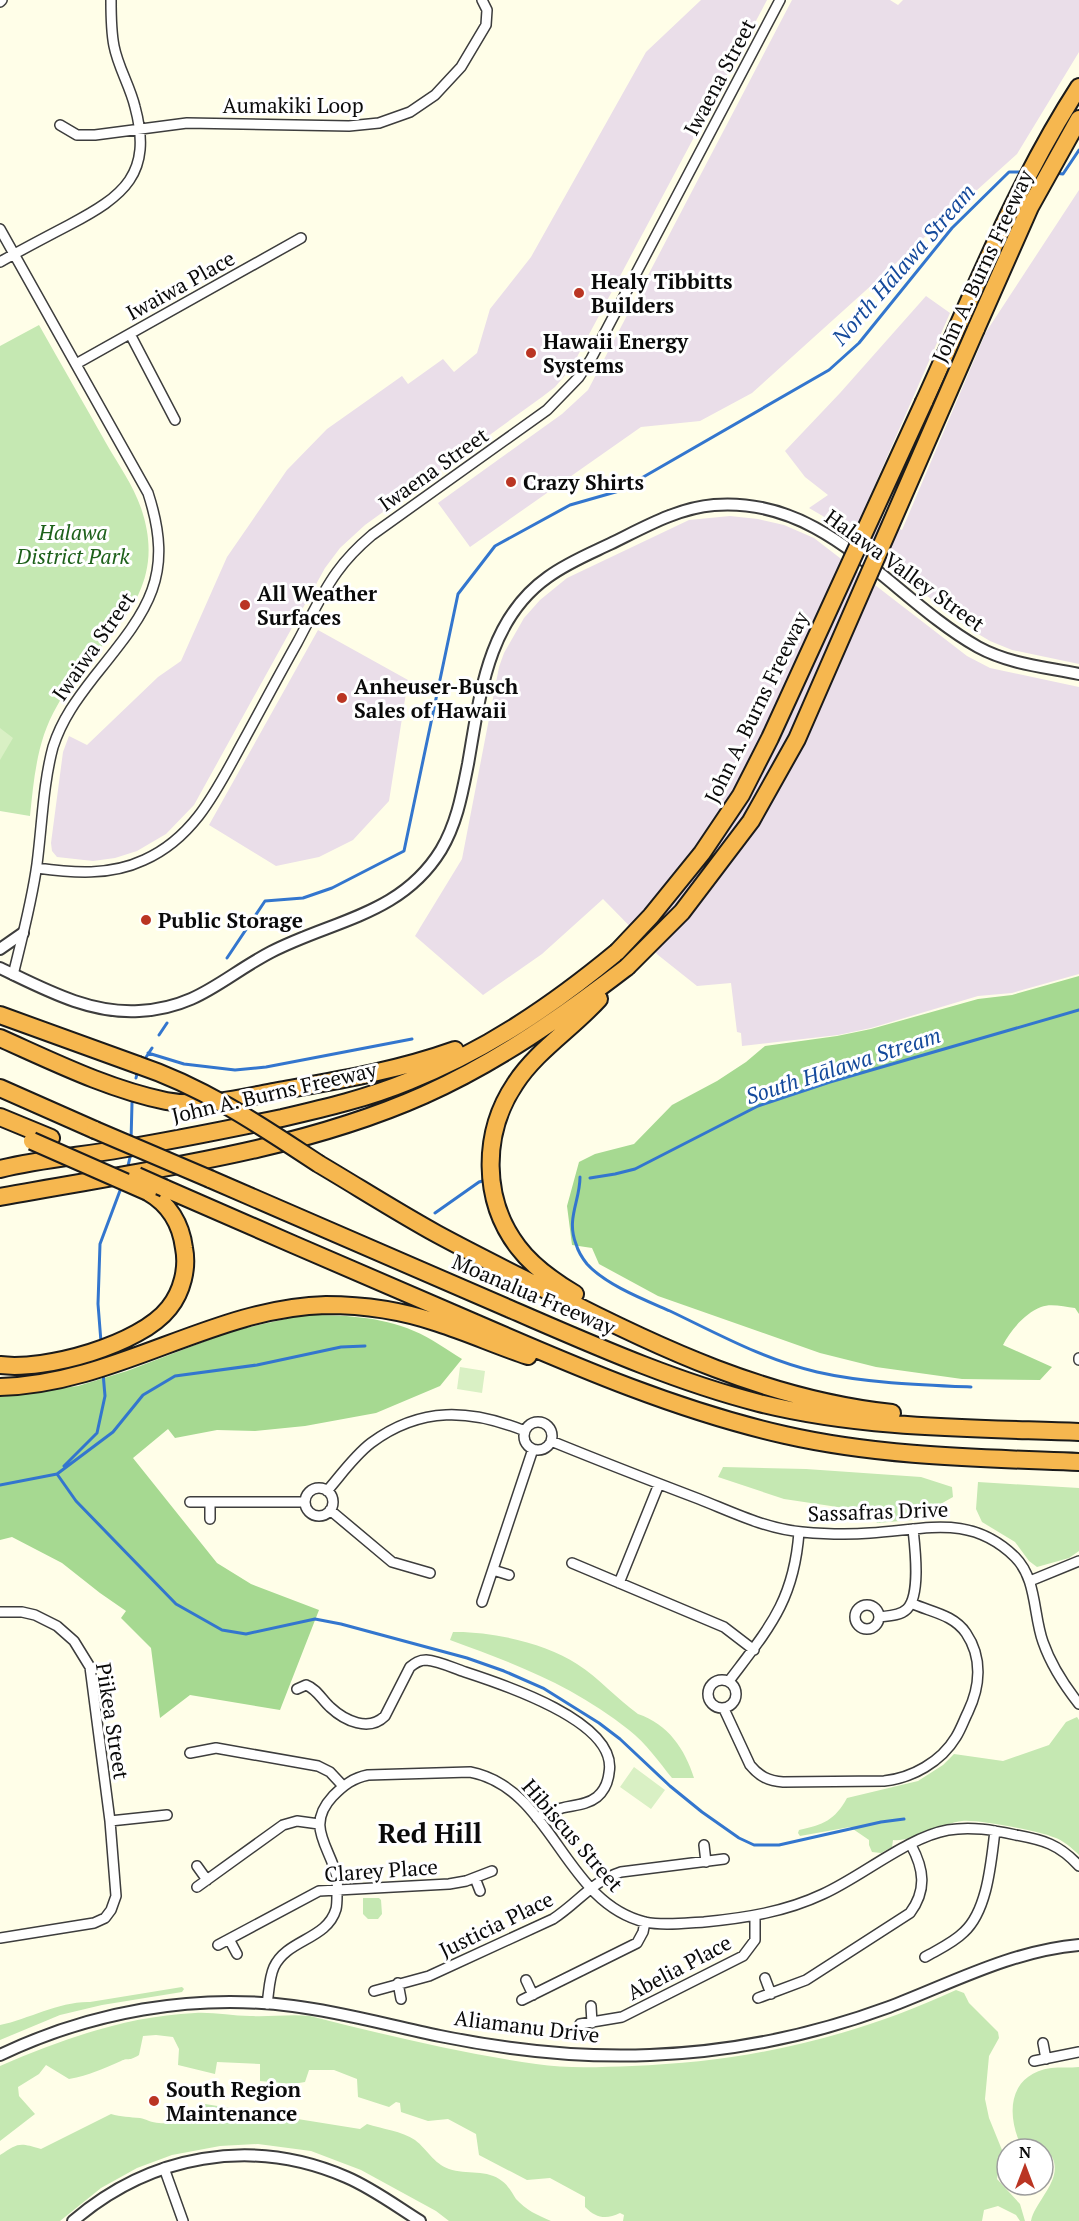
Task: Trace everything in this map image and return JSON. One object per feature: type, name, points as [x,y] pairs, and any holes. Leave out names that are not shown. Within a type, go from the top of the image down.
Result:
[{"type":"highway","name":"John A. Burns Freeway","points":[[4,1167],[122,1149],[241,1127],[363,1098],[438,1069],[503,1035],[570,991],[617,952],[651,916],[702,853],[741,795],[770,738],[1017,200],[1055,124],[1079,87]]},
{"type":"highway","name":"John A. Burns Freeway","points":[[0,1197],[141,1172],[298,1138],[381,1112],[422,1096],[511,1049],[577,1005],[627,967],[682,912],[751,821],[797,739],[1030,207],[1079,119]]},
{"type":"highway","points":[[627,967],[589,1010],[533,1062],[514,1084],[496,1124],[491,1152],[492,1182],[504,1223],[518,1247],[560,1285],[662,1343],[772,1388]]},
{"type":"highway","points":[[0,1038],[76,1072],[128,1091],[167,1101],[187,1103],[217,1101],[399,1069],[458,1049],[541,1011]]},
{"type":"highway","points":[[0,1015],[176,1078],[209,1095],[436,1234],[633,1335],[704,1364],[772,1388],[838,1405],[1056,1431]]},
{"type":"highway","name":"Moanalua Freeway","points":[[0,1088],[633,1361],[723,1392],[760,1403],[853,1420],[903,1425],[1079,1432]]},
{"type":"highway","points":[[0,1117],[51,1138],[156,1190],[179,1228],[185,1253],[183,1278],[174,1300],[163,1315],[147,1328],[123,1340],[68,1359],[30,1366],[0,1365]]},
{"type":"highway","points":[[0,1123],[32,1141],[651,1395]]},
{"type":"highway","points":[[0,1205],[99,1179]]},
{"type":"highway","points":[[0,1387],[38,1384],[88,1374],[254,1316],[304,1307],[351,1306],[399,1312],[437,1322],[497,1346],[698,1411],[784,1435],[857,1448],[1079,1472]]},
{"type":"highway","points":[[941,1456],[1079,1462]]},
{"type":"street","points":[[0,262],[100,209],[116,198],[131,179],[139,160],[141,145],[135,107],[114,46],[111,0]]},
{"type":"street","name":"Aumakiki Loop","points":[[60,125],[77,135],[95,135],[187,123],[349,126],[379,123],[410,112],[435,95],[461,68],[480,39],[486,25],[487,10],[482,0]]},
{"type":"street","name":"Iwaena Street","points":[[37,868],[75,873],[122,868],[144,861],[183,835],[210,802],[327,588],[351,554],[372,535],[547,410],[579,377],[591,359],[780,0]]},
{"type":"street","name":"Iwaiwa Street","points":[[0,229],[148,493],[157,520],[159,564],[153,591],[137,622],[81,694],[60,726],[53,749],[37,868],[14,975]]},
{"type":"street","name":"Iwaiwa Place","points":[[76,364],[302,238]]},
{"type":"street","points":[[130,334],[175,420]]},
{"type":"street","name":"Halawa Valley Street","points":[[0,968],[92,1007],[124,1011],[165,1008],[207,992],[268,953],[374,910],[414,883],[436,858],[453,825],[462,796],[486,671],[499,636],[515,609],[535,587],[566,566],[678,513],[712,505],[744,505],[764,508],[802,520],[838,541],[960,635],[981,648],[1012,661],[1079,674]]},
{"type":"street","points":[[0,949],[23,933]]},
{"type":"street","name":"Sassafras Drive","points":[[330,1510],[323,1515],[314,1515],[307,1510],[304,1502],[307,1494],[315,1489],[327,1491],[371,1443],[396,1428],[422,1418],[450,1414],[474,1415],[504,1422],[525,1431],[534,1423],[543,1423],[550,1429],[551,1441],[746,1518],[799,1532],[869,1534],[954,1526],[975,1530],[994,1540],[1017,1558],[1030,1581],[1043,1641],[1060,1677],[1079,1704]]},
{"type":"street","points":[[525,1431],[526,1444],[533,1449],[542,1450],[551,1441]]},
{"type":"street","points":[[482,1602],[533,1449]]},
{"type":"street","points":[[619,1583],[659,1484]]},
{"type":"street","points":[[327,1491],[332,1498],[330,1510],[393,1562],[430,1573]]},
{"type":"street","name":"Sassafras Drive","points":[[190,1502],[304,1502]]},
{"type":"street","points":[[210,1502],[210,1519]]},
{"type":"street","points":[[879,1617],[899,1614],[911,1603],[915,1576],[913,1529]]},
{"type":"street","points":[[729,1681],[774,1621],[795,1566],[799,1532]]},
{"type":"street","points":[[1030,1581],[1079,1561]]},
{"type":"street","points":[[572,1563],[724,1627],[754,1650]]},
{"type":"street","points":[[493,1570],[509,1575]]},
{"type":"street","points":[[729,1681],[716,1681],[708,1692],[708,1697],[713,1705],[724,1709],[750,1765],[755,1772],[768,1780],[884,1781],[899,1779],[925,1767],[947,1749],[957,1736],[977,1690],[978,1667],[970,1641],[957,1623],[944,1615],[911,1603]]},
{"type":"street","name":"Piikea Street","points":[[0,1612],[22,1612],[47,1620],[65,1631],[86,1658],[92,1678],[110,1821],[116,1896],[114,1906],[105,1918],[94,1923],[0,1938]]},
{"type":"street","points":[[297,1689],[306,1685],[312,1687],[337,1712],[357,1723],[372,1724],[385,1716],[410,1667],[422,1660],[429,1660],[483,1677],[556,1708],[594,1735],[602,1744],[610,1761],[610,1771],[603,1791],[596,1798],[537,1818]]},
{"type":"street","points":[[724,1709],[731,1705],[736,1697],[734,1687],[729,1681]]},
{"type":"street","points":[[190,1753],[216,1748],[318,1766],[330,1772],[343,1786],[329,1801],[319,1824],[337,1878],[337,1907],[327,1925],[311,1938],[284,1954],[274,1967],[267,2004]]},
{"type":"street","name":"Hibiscus Street","points":[[343,1786],[356,1777],[377,1774],[470,1772],[491,1778],[524,1801],[590,1887],[604,1901],[619,1912],[645,1922],[702,1922],[755,1916],[801,1903],[824,1894],[929,1835],[945,1830],[977,1828],[1038,1839],[1066,1852],[1079,1866]]},
{"type":"street","points":[[110,1821],[167,1815]]},
{"type":"street","points":[[197,1887],[283,1825],[297,1821],[319,1824]]},
{"type":"street","points":[[925,1957],[954,1941],[974,1919],[987,1884],[995,1831]]},
{"type":"street","points":[[704,1845],[706,1862]]},
{"type":"street","points":[[758,1998],[806,1980],[910,1913],[920,1896],[923,1875],[911,1845]]},
{"type":"street","name":"Justicia Place","points":[[374,1991],[429,1976],[553,1919],[572,1906],[590,1887],[606,1877],[621,1872],[724,1859]]},
{"type":"street","points":[[197,1866],[207,1880]]},
{"type":"street","name":"Clarey Place","points":[[218,1945],[319,1890],[449,1884],[476,1878],[492,1871]]},
{"type":"street","points":[[476,1878],[480,1890]]},
{"type":"street","name":"Abelia Place","points":[[580,2024],[622,2017],[743,1956],[755,1940],[755,1916]]},
{"type":"street","points":[[522,2000],[637,1944],[645,1922]]},
{"type":"street","points":[[229,1939],[237,1954]]},
{"type":"street","name":"Aliamanu Drive","points":[[0,2055],[62,2030],[134,2011],[208,2002],[267,2004],[319,2010],[442,2036],[528,2051],[614,2056],[695,2052],[776,2040],[837,2024],[890,2006],[1003,1961],[1029,1953],[1079,1945]]},
{"type":"street","points":[[765,1978],[771,1994]]},
{"type":"street","points":[[526,1980],[533,1995]]},
{"type":"street","points":[[398,1983],[401,2000]]},
{"type":"street","points":[[591,2006],[592,2023]]},
{"type":"street","points":[[1043,2043],[1046,2059]]},
{"type":"street","points":[[1034,2061],[1079,2052]]},
{"type":"street","points":[[73,2221],[96,2202],[125,2184],[191,2160],[228,2155],[260,2156],[301,2162],[333,2172],[358,2182],[420,2221]]},
{"type":"street","points":[[164,2168],[183,2221]]},
{"type":"shaded area","points":[[701,0],[767,0],[567,373],[555,387],[365,525],[340,548],[325,568],[194,805],[166,834],[137,851],[115,858],[93,861],[57,857],[52,851],[51,843],[63,752],[69,736],[87,745],[158,677],[181,661],[227,557],[287,470],[327,429],[402,376],[408,384],[443,359],[454,372],[477,353],[490,309],[531,257],[646,52]]},
{"type":"shaded area","points":[[792,0],[890,0],[898,5],[903,0],[1079,0],[1079,52],[1017,154],[752,393],[700,421],[641,427],[470,547],[438,503],[562,414],[588,390]]},
{"type":"shaded area","points":[[1079,190],[1079,664],[1012,650],[968,628],[833,522],[809,508],[828,495],[805,477],[785,451],[926,296],[950,313],[863,512],[902,530],[986,332]]},
{"type":"shaded area","points":[[730,516],[784,525],[814,538],[967,656],[990,668],[1079,687],[1079,974],[1012,993],[978,996],[871,1028],[838,1035],[742,1046],[741,1033],[737,1032],[731,983],[697,986],[658,955],[603,899],[542,954],[483,995],[415,936],[462,859],[499,667],[504,653],[524,618],[540,600],[567,578],[689,520]]},
{"type":"shaded area","points":[[318,630],[408,680],[389,801],[353,840],[319,857],[276,866],[209,825]]},
{"type":"green space","name":"Halawa District Park","points":[[39,325],[134,491],[141,508],[148,540],[147,569],[139,594],[126,616],[73,682],[50,719],[38,760],[30,816],[0,811],[0,346]]},
{"type":"green space","points":[[0,728],[13,738],[0,760]]},
{"type":"green space","points":[[1079,976],[1079,1314],[1075,1308],[1053,1305],[1041,1307],[1019,1323],[1003,1345],[1052,1367],[1040,1380],[962,1379],[876,1367],[820,1353],[658,1296],[599,1264],[592,1248],[572,1245],[567,1206],[579,1162],[595,1154],[634,1144],[672,1105],[717,1081],[765,1046],[871,1029],[978,999],[1012,995]]},
{"type":"green space","points":[[304,1315],[346,1316],[388,1322],[420,1334],[462,1359],[440,1386],[376,1413],[305,1426],[255,1431],[217,1430],[175,1438],[168,1429],[133,1458],[217,1563],[251,1584],[319,1610],[280,1710],[190,1695],[160,1718],[151,1648],[121,1618],[126,1611],[62,1563],[12,1537],[0,1540],[0,1397],[78,1386],[127,1371],[232,1331]]},
{"type":"green space","points":[[460,1367],[485,1371],[482,1393],[457,1389]]},
{"type":"green space","points":[[723,1467],[806,1469],[921,1477],[952,1487],[953,1497],[912,1520],[877,1523],[871,1512],[784,1499],[718,1477]]},
{"type":"green space","points":[[978,1482],[1079,1488],[1079,1551],[1069,1558],[1037,1567],[1029,1561],[1015,1542],[982,1522],[976,1509]]},
{"type":"green space","points":[[453,1632],[500,1636],[534,1644],[577,1664],[638,1714],[649,1718],[667,1731],[686,1757],[694,1778],[672,1778],[641,1741],[608,1714],[544,1678],[450,1640]]},
{"type":"green space","points":[[1077,1717],[1079,1720],[1079,1855],[1057,1838],[1008,1826],[970,1821],[954,1823],[907,1839],[893,1840],[892,1847],[881,1853],[872,1852],[869,1840],[850,1827],[800,1836],[798,1833],[799,1830],[828,1820],[838,1812],[847,1798],[918,1781],[943,1765],[954,1754],[1003,1761],[1049,1745],[1066,1722]]},
{"type":"green space","points":[[634,1767],[665,1790],[651,1809],[620,1787]]},
{"type":"green space","points":[[363,1898],[379,1898],[382,1914],[378,1919],[368,1919],[363,1914]]},
{"type":"green space","points":[[182,1987],[184,1989],[182,1992],[102,2005],[60,2015],[0,2040],[0,2025],[56,2007]]},
{"type":"green space","points":[[956,1990],[964,1993],[969,2003],[998,2032],[999,2038],[989,2056],[985,2099],[997,2137],[995,2197],[1014,2197],[1020,2204],[1025,2221],[1020,2221],[1016,2215],[998,2206],[984,2210],[982,2221],[623,2221],[624,2215],[620,2213],[610,2217],[601,2217],[585,2207],[585,2197],[550,2178],[527,2180],[479,2155],[476,2134],[448,2119],[428,2121],[401,2112],[400,2103],[396,2102],[389,2107],[358,2097],[357,2079],[334,2070],[309,2070],[305,2082],[293,2084],[260,2081],[260,2064],[217,2062],[215,2074],[178,2065],[179,2049],[173,2037],[156,2035],[143,2036],[139,2055],[83,2076],[69,2079],[46,2065],[39,2074],[18,2087],[19,2096],[35,2114],[0,2141],[0,2066],[95,2030],[170,2015],[202,2013],[243,2016],[310,2016],[479,2055],[548,2066],[596,2067],[674,2064],[757,2053],[838,2034],[917,2007]]},
{"type":"green space","points":[[1079,2067],[1079,2221],[1031,2221],[1042,2197],[1055,2197],[1055,2137],[1018,2137],[1013,2105],[1020,2085],[1027,2077],[1051,2068]]},
{"type":"green space","points":[[199,2103],[360,2129],[367,2124],[398,2132],[415,2140],[435,2160],[449,2169],[496,2177],[524,2206],[551,2221],[449,2221],[436,2211],[361,2170],[311,2151],[258,2144],[220,2146],[172,2155],[137,2168],[101,2188],[60,2221],[0,2221],[0,2155],[11,2148],[28,2145],[41,2149],[111,2114],[156,2123],[177,2122],[193,2113]]},
{"type":"waterway","name":"North Hālawa Stream","points":[[1054,173],[1063,174],[1079,150]]},
{"type":"waterway","name":"North Hālawa Stream","points":[[227,958],[265,901],[303,898],[332,888],[404,851],[458,594],[495,546],[570,505],[619,491],[829,370],[859,343],[952,228],[1009,172],[1024,172]]},
{"type":"waterway","name":"South Hālawa Stream","points":[[590,1178],[635,1169],[758,1106],[830,1082],[1079,1010]]},
{"type":"waterway","name":"North Hālawa Stream","points":[[159,1035],[167,1023]]},
{"type":"waterway","points":[[148,1053],[184,1064],[235,1070],[266,1067],[412,1039]]},
{"type":"waterway","name":"North Hālawa Stream","points":[[143,1062],[152,1048]]},
{"type":"waterway","name":"North Hālawa Stream","points":[[136,1078],[138,1070]]},
{"type":"waterway","name":"North Hālawa Stream","points":[[131,1141],[132,1103]]},
{"type":"waterway","name":"North Hālawa Stream","points":[[127,1170],[131,1153]]},
{"type":"waterway","points":[[580,1177],[572,1226],[577,1247],[585,1262],[595,1272],[626,1291],[742,1346],[798,1367],[835,1376],[874,1381],[971,1387]]},
{"type":"waterway","name":"South Hālawa Stream","points":[[435,1213],[479,1182],[486,1180]]},
{"type":"waterway","name":"North Hālawa Stream","points":[[101,1342],[98,1304],[100,1244],[121,1188]]},
{"type":"waterway","name":"South Hālawa Stream","points":[[0,1485],[57,1474],[113,1432],[143,1395],[175,1376],[257,1365],[341,1347],[365,1346]]},
{"type":"waterway","name":"North Hālawa Stream","points":[[64,1466],[97,1433],[105,1396],[103,1373]]},
{"type":"waterway","points":[[57,1474],[76,1501],[176,1604],[222,1630],[246,1634],[315,1619],[467,1658],[504,1671],[543,1688],[599,1723],[702,1812],[739,1838],[754,1845],[779,1845],[904,1819]]},
{"type":"place","name":"Healy Tibbitts Builders","points":[[579,293]]},
{"type":"place","name":"Hawaii Energy Systems","points":[[531,353]]},
{"type":"place","name":"Crazy Shirts","points":[[511,482]]},
{"type":"place","name":"All Weather Surfaces","points":[[245,605]]},
{"type":"place","name":"Anheuser-Busch Sales of Hawaii","points":[[342,698]]},
{"type":"place","name":"Public Storage","points":[[146,920]]},
{"type":"place","name":"South Region Maintenance","points":[[154,2101]]},
{"type":"district","name":"Red Hill","points":[[430,1833]]}]
